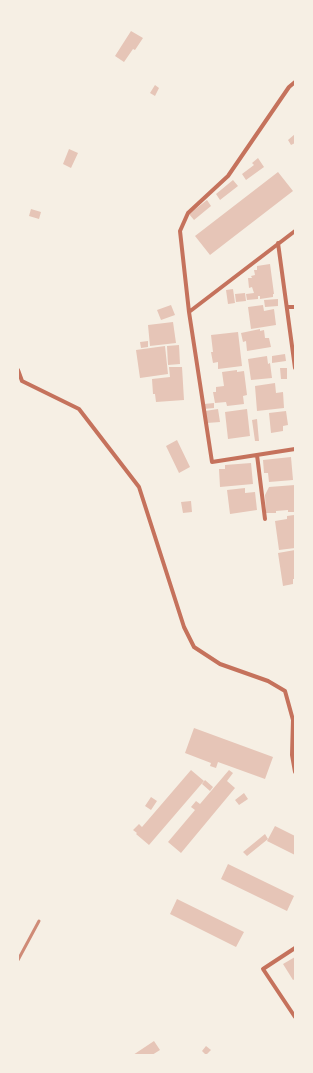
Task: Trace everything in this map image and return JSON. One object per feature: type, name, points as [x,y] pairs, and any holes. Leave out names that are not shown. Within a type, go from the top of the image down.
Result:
[{"type":"street","points":[[295,82],[289,87],[228,176],[188,212],[180,231],[189,312],[212,462],[295,449]]},
{"type":"street","points":[[189,312],[295,230]]},
{"type":"street","points":[[278,243],[295,368]]},
{"type":"street","points":[[287,308],[295,307]]},
{"type":"street","points":[[18,370],[22,380],[79,409],[139,487],[184,627],[194,647],[220,664],[268,681],[285,691],[293,720],[292,755],[295,772]]},
{"type":"street","points":[[257,455],[265,519]]},
{"type":"street","points":[[295,948],[263,969],[295,1017]]},
{"type":"building","points":[[131,31],[143,38],[124,62],[115,56]]},
{"type":"building","points":[[155,85],[159,88],[155,96],[150,93]]},
{"type":"building","points":[[295,134],[295,143],[291,145],[288,140]]},
{"type":"building","points":[[69,149],[78,153],[71,168],[63,164]]},
{"type":"building","points":[[258,158],[264,167],[246,180],[242,174],[254,165],[252,163]]},
{"type":"building","points":[[278,172],[293,191],[210,255],[195,236]]},
{"type":"building","points":[[233,180],[238,186],[220,200],[216,194]]},
{"type":"building","points":[[207,200],[211,206],[194,220],[189,214]]},
{"type":"building","points":[[31,209],[41,212],[39,219],[29,216]]},
{"type":"building","points":[[270,264],[274,294],[273,297],[260,299],[260,296],[258,296],[258,299],[247,300],[246,294],[254,293],[252,287],[249,288],[248,278],[252,278],[251,276],[255,275],[254,270],[257,270],[257,266]]},
{"type":"building","points":[[233,289],[235,303],[228,304],[226,290]]},
{"type":"building","points":[[245,293],[246,301],[236,302],[235,294]]},
{"type":"building","points":[[278,299],[278,306],[265,307],[264,300]]},
{"type":"building","points":[[171,305],[175,315],[161,320],[157,310]]},
{"type":"building","points":[[263,305],[264,311],[274,309],[276,325],[251,329],[248,307]]},
{"type":"building","points":[[173,322],[176,343],[150,346],[148,325]]},
{"type":"building","points":[[260,329],[260,331],[264,330],[265,338],[269,338],[271,347],[247,351],[246,341],[243,342],[241,333]]},
{"type":"building","points":[[238,332],[242,366],[218,369],[218,362],[213,363],[211,352],[213,352],[211,335]]},
{"type":"building","points":[[148,341],[148,347],[141,348],[140,342]]},
{"type":"building","points":[[179,345],[180,364],[168,365],[167,346]]},
{"type":"building","points":[[165,346],[168,374],[140,378],[136,350]]},
{"type":"building","points":[[285,354],[286,361],[272,363],[272,356]]},
{"type":"building","points":[[267,356],[268,364],[270,363],[272,378],[251,380],[248,359]]},
{"type":"building","points":[[169,367],[182,367],[184,400],[156,402],[155,394],[153,394],[152,379],[170,377]]},
{"type":"building","points":[[280,368],[287,368],[287,379],[281,379]]},
{"type":"building","points":[[237,370],[237,372],[244,371],[247,395],[243,396],[244,404],[227,406],[226,402],[215,403],[213,392],[216,392],[216,387],[224,386],[222,372]]},
{"type":"building","points":[[275,383],[276,393],[283,392],[284,408],[257,411],[255,386]]},
{"type":"building","points":[[214,403],[214,408],[204,409],[204,404]]},
{"type":"building","points":[[218,409],[220,422],[207,423],[205,411]]},
{"type":"building","points":[[247,409],[250,436],[228,439],[225,412]]},
{"type":"building","points":[[286,411],[288,425],[283,426],[283,431],[271,433],[269,413]]},
{"type":"building","points":[[257,419],[259,441],[255,441],[252,420]]},
{"type":"building","points":[[177,440],[190,467],[179,473],[166,446]]},
{"type":"building","points":[[291,457],[293,480],[269,482],[268,473],[264,473],[263,460]]},
{"type":"building","points":[[251,463],[253,484],[220,487],[219,469],[225,469],[225,465]]},
{"type":"building","points":[[295,485],[295,512],[288,512],[288,510],[276,511],[276,513],[266,513],[265,495],[269,487]]},
{"type":"building","points":[[245,488],[245,493],[255,492],[257,510],[230,514],[227,490]]},
{"type":"building","points":[[191,501],[192,512],[183,513],[181,502]]},
{"type":"building","points":[[294,515],[295,548],[279,550],[275,521],[287,519],[287,516]]},
{"type":"building","points":[[295,550],[295,579],[293,579],[293,584],[283,586],[278,553]]},
{"type":"building","points":[[194,728],[273,757],[265,779],[218,762],[216,768],[210,766],[211,763],[185,753]]},
{"type":"building","points":[[191,770],[204,781],[149,845],[133,830],[139,824],[142,827]]},
{"type":"building","points":[[229,770],[233,773],[227,781],[235,788],[181,853],[168,842],[195,810],[191,807],[196,801],[200,804]]},
{"type":"building","points":[[205,780],[213,787],[210,791],[202,784]]},
{"type":"building","points":[[244,793],[248,799],[239,805],[235,800]]},
{"type":"building","points":[[151,797],[157,801],[151,810],[145,806]]},
{"type":"building","points":[[275,826],[295,836],[295,855],[267,841]]},
{"type":"building","points":[[265,834],[268,839],[247,856],[243,852]]},
{"type":"building","points":[[228,864],[294,896],[287,911],[221,879]]},
{"type":"building","points":[[177,899],[244,932],[236,947],[170,914]]},
{"type":"building","points":[[295,957],[295,979],[293,980],[283,964]]},
{"type":"building","points":[[154,1041],[160,1050],[152,1055],[133,1055]]},
{"type":"building","points":[[206,1046],[211,1050],[206,1055],[202,1051]]},
{"type":"railway","points":[[18,960],[39,921]]}]
